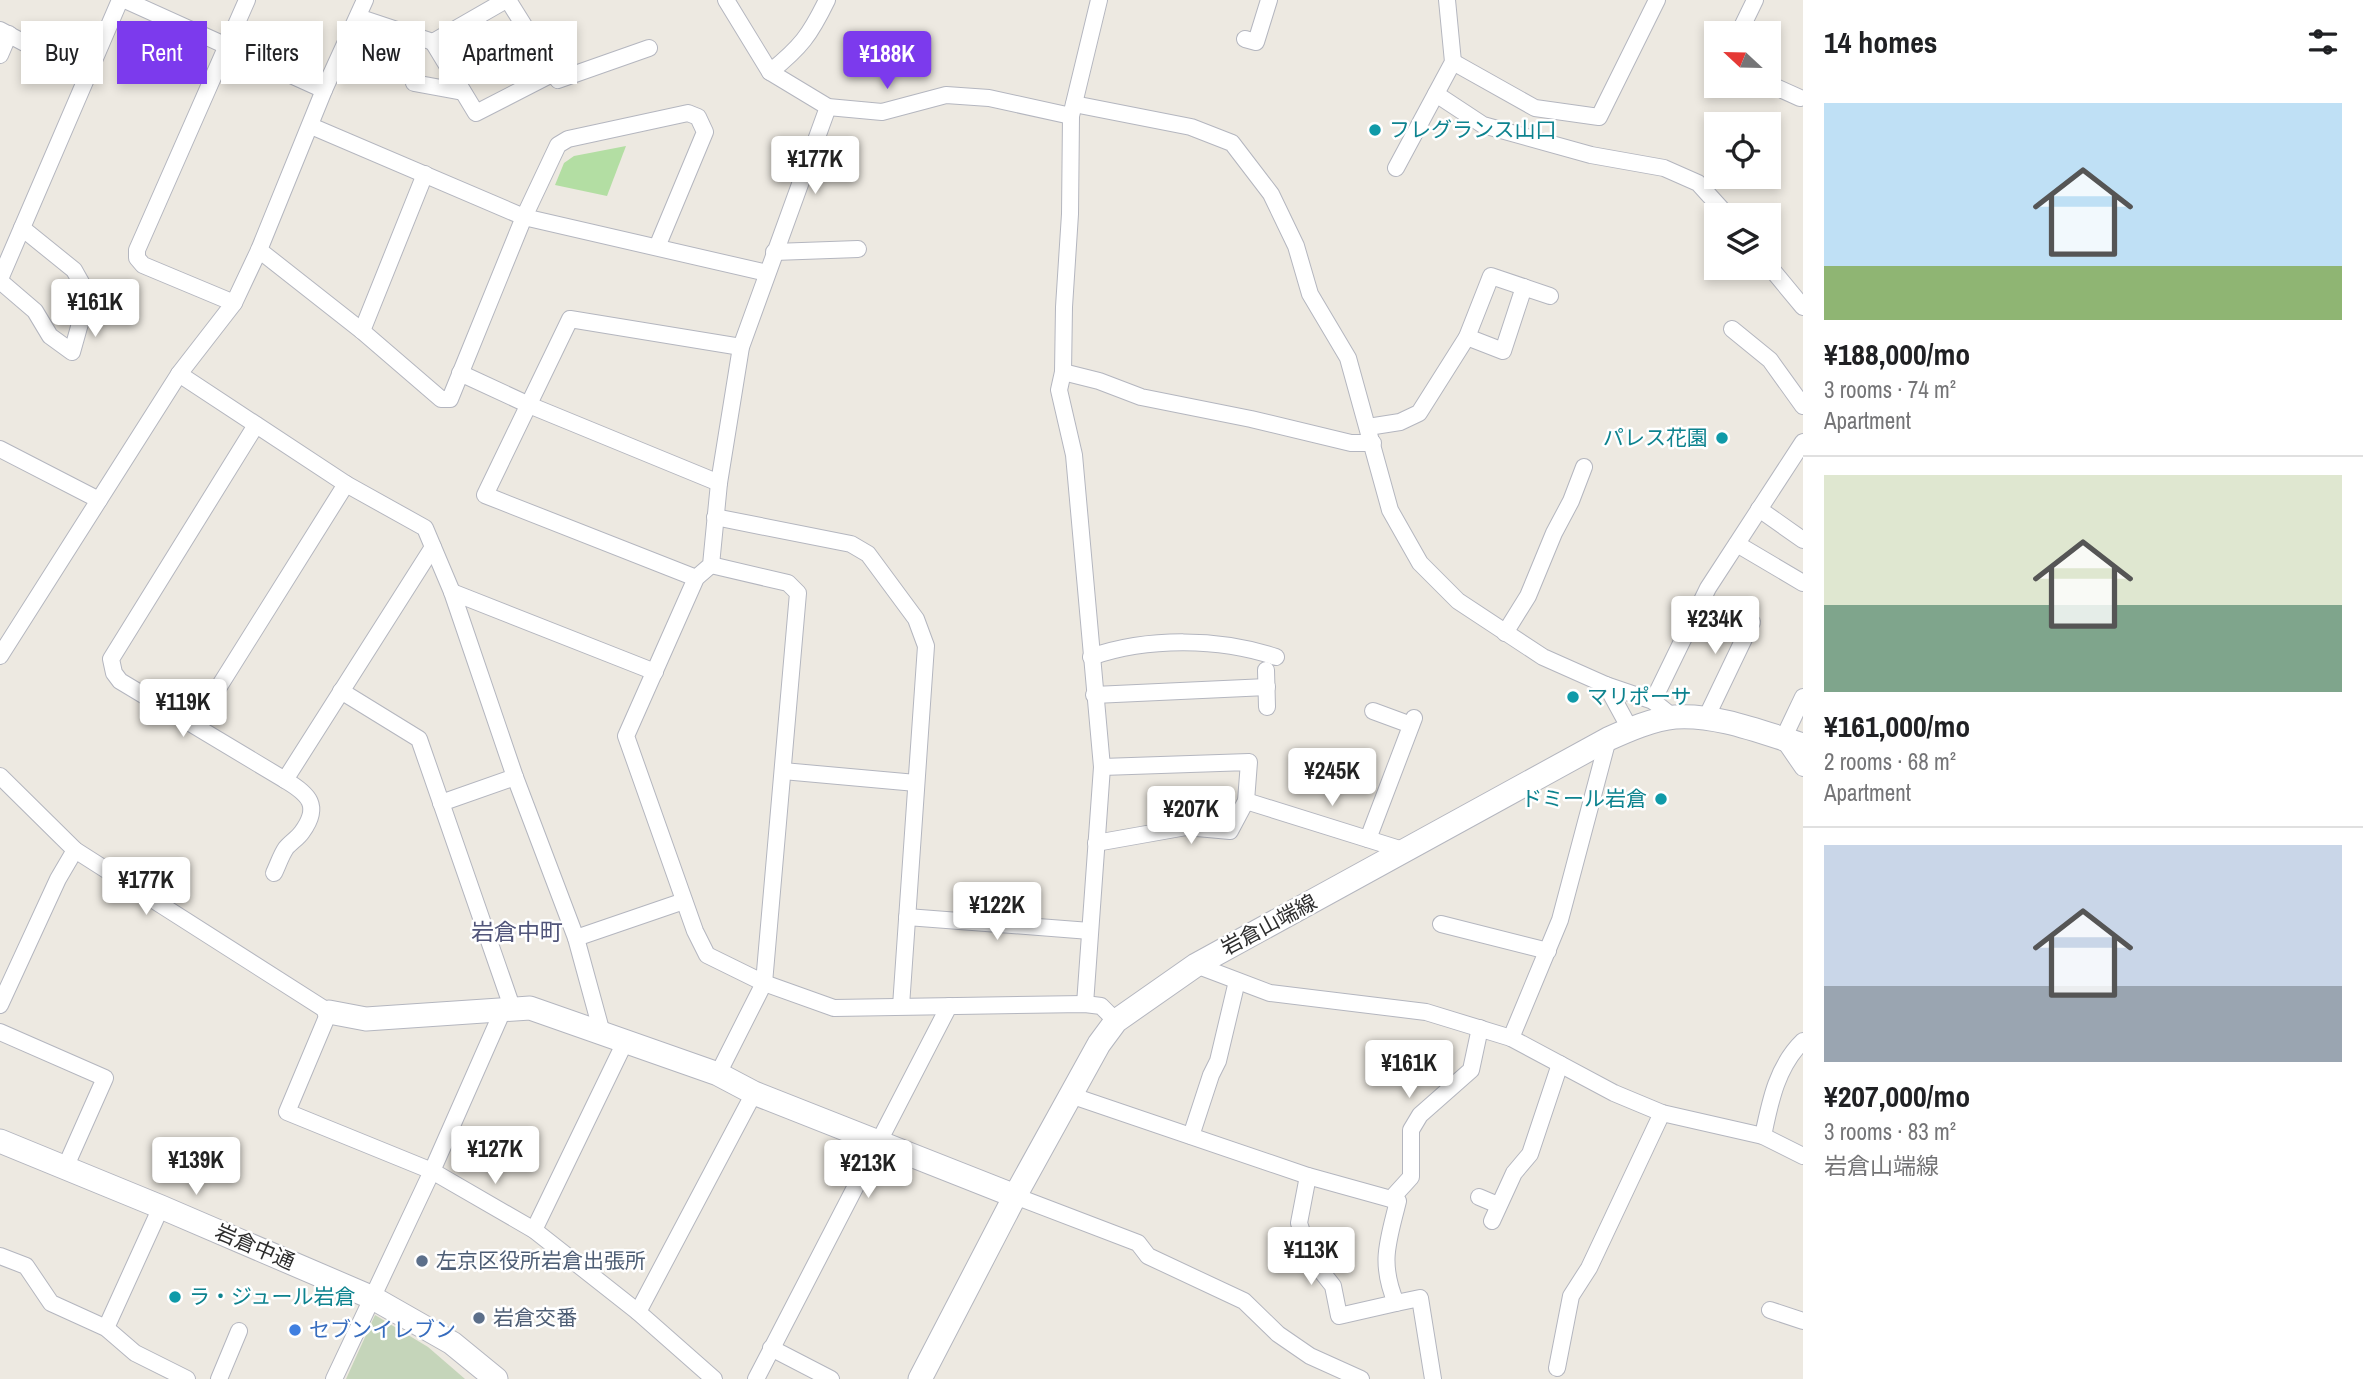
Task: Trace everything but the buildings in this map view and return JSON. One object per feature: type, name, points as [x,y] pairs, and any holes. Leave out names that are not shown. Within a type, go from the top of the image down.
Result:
[{"type":"street","points":[[103,41],[122,0],[221,44]]},
{"type":"street","points":[[239,21],[247,0]]},
{"type":"street","points":[[3,646],[180,374],[234,303],[365,0]]},
{"type":"street","points":[[433,42],[507,0],[520,21]]},
{"type":"street","points":[[726,0],[770,72],[828,107],[882,112],[946,95],[989,98],[1191,127],[1232,143],[1271,194],[1296,246],[1310,294],[1348,358],[1390,510],[1420,564],[1458,601],[1543,657],[1606,685],[1653,701],[1673,717]]},
{"type":"street","points":[[770,72],[792,55],[811,33],[827,0]]},
{"type":"street","points":[[1085,1004],[1102,767],[1073,455],[1059,390],[1063,372],[1072,110],[1098,0]]},
{"type":"street","points":[[1245,38],[1256,42],[1269,0]]},
{"type":"street","points":[[1396,168],[1452,62],[1447,0]]},
{"type":"street","points":[[1452,62],[1535,108],[1600,117],[1657,0]]},
{"type":"street","points":[[1745,21],[1755,0]]},
{"type":"street","points":[[358,17],[433,42],[476,113],[534,84]]},
{"type":"street","points":[[0,55],[4,32],[21,41]]},
{"type":"street","points":[[577,73],[649,48]]},
{"type":"street","points":[[221,63],[137,250],[137,258],[143,265],[234,303]]},
{"type":"street","points":[[22,228],[74,270],[88,295],[72,352],[50,335],[35,311],[0,280],[22,228],[84,84]]},
{"type":"street","points":[[311,84],[324,90]]},
{"type":"street","points":[[419,84],[463,92]]},
{"type":"street","points":[[1782,90],[1802,98]]},
{"type":"street","points":[[1436,94],[1483,125],[1591,155],[1664,168],[1698,183],[1716,203]]},
{"type":"street","points":[[828,107],[741,347],[719,483],[711,565],[696,578],[626,736],[695,931],[707,955],[764,983],[834,1008],[1085,1004],[1101,1006],[1116,1021]]},
{"type":"street","points":[[259,250],[362,331],[441,398],[450,399],[524,217],[558,145],[568,139],[688,113],[698,117],[705,132],[657,247]]},
{"type":"street","points":[[311,126],[524,217],[767,273]]},
{"type":"street","points":[[362,331],[425,174]]},
{"type":"street","points":[[775,253],[858,249]]},
{"type":"street","points":[[1063,372],[1099,381],[1142,397],[1351,443],[1419,413],[1467,337],[1491,276],[1550,296]]},
{"type":"street","points":[[1781,280],[1803,307]]},
{"type":"street","points":[[1467,337],[1503,351],[1524,287]]},
{"type":"street","points":[[696,578],[485,495],[570,319],[741,347]]},
{"type":"street","points":[[1736,338],[1770,360],[1803,406]]},
{"type":"street","points":[[460,373],[528,405],[719,483]]},
{"type":"street","points":[[180,374],[346,484],[425,528],[452,592],[515,777],[576,938],[602,1033]]},
{"type":"street","points":[[256,425],[111,659],[114,673],[120,681],[304,791],[311,802],[310,816],[302,833],[285,849],[274,873]]},
{"type":"street","points":[[1653,701],[1700,605],[1803,442]]},
{"type":"street","points":[[0,449],[99,500]]},
{"type":"street","points":[[1505,633],[1528,596],[1584,467]]},
{"type":"street","points":[[195,725],[346,484]]},
{"type":"street","points":[[1759,509],[1803,540]]},
{"type":"street","points":[[715,517],[851,544],[868,554],[916,619],[926,646],[901,1006]]},
{"type":"street","points":[[1737,544],[1803,583]]},
{"type":"street","points":[[285,780],[433,547]]},
{"type":"street","points":[[711,565],[788,583],[798,593],[764,983],[718,1074]]},
{"type":"street","points":[[452,592],[655,672]]},
{"type":"street","points":[[1700,605],[1752,622],[1706,718]]},
{"type":"street","points":[[1091,657],[1114,649],[1159,644],[1198,644],[1254,650],[1271,664],[1267,687],[1268,707]]},
{"type":"street","points":[[1606,685],[1630,729]]},
{"type":"street","points":[[1094,695],[1267,687]]},
{"type":"street","points":[[334,1379],[508,1010],[419,738],[341,691]]},
{"type":"street","points":[[1803,697],[1793,742],[1803,768]]},
{"type":"street","points":[[1368,839],[1412,722],[1374,711]]},
{"type":"street","name":"岩倉山端線","points":[[920,1379],[1070,1095],[1099,1044],[1116,1021],[1196,965],[1630,729],[1673,717],[1706,718],[1793,742]]},
{"type":"street","points":[[1511,1038],[1560,920],[1608,739]]},
{"type":"street","points":[[1096,843],[1186,827],[1230,831],[1246,801],[1249,762],[1102,767]]},
{"type":"street","points":[[783,771],[916,783]]},
{"type":"street","points":[[0,776],[75,850],[329,1012],[366,1018],[530,1008],[718,1074],[754,1093],[1138,1243],[1148,1256],[1244,1301],[1278,1334],[1310,1356],[1361,1379]]},
{"type":"street","points":[[441,803],[515,777]]},
{"type":"street","points":[[1246,801],[1406,851]]},
{"type":"street","points":[[0,1005],[58,879],[75,850]]},
{"type":"street","points":[[576,938],[684,901]]},
{"type":"street","points":[[907,917],[1090,931]]},
{"type":"street","points":[[1441,925],[1548,951]]},
{"type":"street","points":[[1196,965],[1270,993],[1426,1012],[1480,1028],[1511,1038],[1614,1093],[1662,1113],[1763,1136],[1803,1156]]},
{"type":"street","points":[[1191,1136],[1218,1061],[1237,981]]},
{"type":"street","points":[[756,1379],[949,1006]]},
{"type":"street","points":[[329,1012],[287,1112],[432,1171],[534,1230],[638,1312],[714,1379]]},
{"type":"street","points":[[1391,1199],[1411,1177],[1411,1130],[1420,1115],[1471,1070],[1480,1028]]},
{"type":"street","points":[[0,1032],[105,1078],[65,1168]]},
{"type":"street","points":[[1763,1136],[1773,1090],[1792,1052],[1803,1041]]},
{"type":"street","points":[[534,1230],[625,1042]]},
{"type":"street","points":[[1492,1221],[1514,1173],[1530,1154],[1560,1064]]},
{"type":"street","points":[[638,1312],[754,1093]]},
{"type":"street","points":[[1070,1095],[1308,1176],[1398,1201],[1385,1251],[1387,1283],[1396,1303]]},
{"type":"street","points":[[1557,1368],[1571,1296],[1588,1268],[1662,1113]]},
{"type":"street","name":"岩倉中通","points":[[0,1141],[373,1298],[452,1343],[496,1379]]},
{"type":"street","points":[[1308,1176],[1299,1223],[1310,1257],[1333,1286],[1339,1316],[1420,1298],[1433,1379]]},
{"type":"street","points":[[1479,1197],[1498,1205]]},
{"type":"street","points":[[106,1328],[161,1207]]},
{"type":"street","points":[[0,1256],[26,1266],[51,1303],[106,1328],[161,1373],[187,1379]]},
{"type":"street","points":[[1770,1310],[1803,1321]]},
{"type":"street","points":[[219,1379],[239,1331]]},
{"type":"street","points":[[771,1348],[831,1379]]},
{"type":"green space","points":[[626,146],[607,196],[555,185],[564,163],[574,156]]},
{"type":"green space","points":[[375,1315],[428,1347],[465,1379],[346,1379]]},
{"type":"place","name":"フレグランス山口","points":[[1375,130]]},
{"type":"place","name":"パレス花園","points":[[1722,438]]},
{"type":"place","name":"マリポーサ","points":[[1573,697]]},
{"type":"place","name":"ドミール岩倉","points":[[1661,799]]},
{"type":"place","name":"左京区役所岩倉出張所","points":[[422,1261]]},
{"type":"place","name":"ラ・ジュール岩倉","points":[[175,1297]]},
{"type":"place","name":"岩倉交番","points":[[479,1318]]},
{"type":"place","name":"セブンイレブン","points":[[295,1330]]},
{"type":"district","name":"岩倉中町","points":[[517,932]]}]
